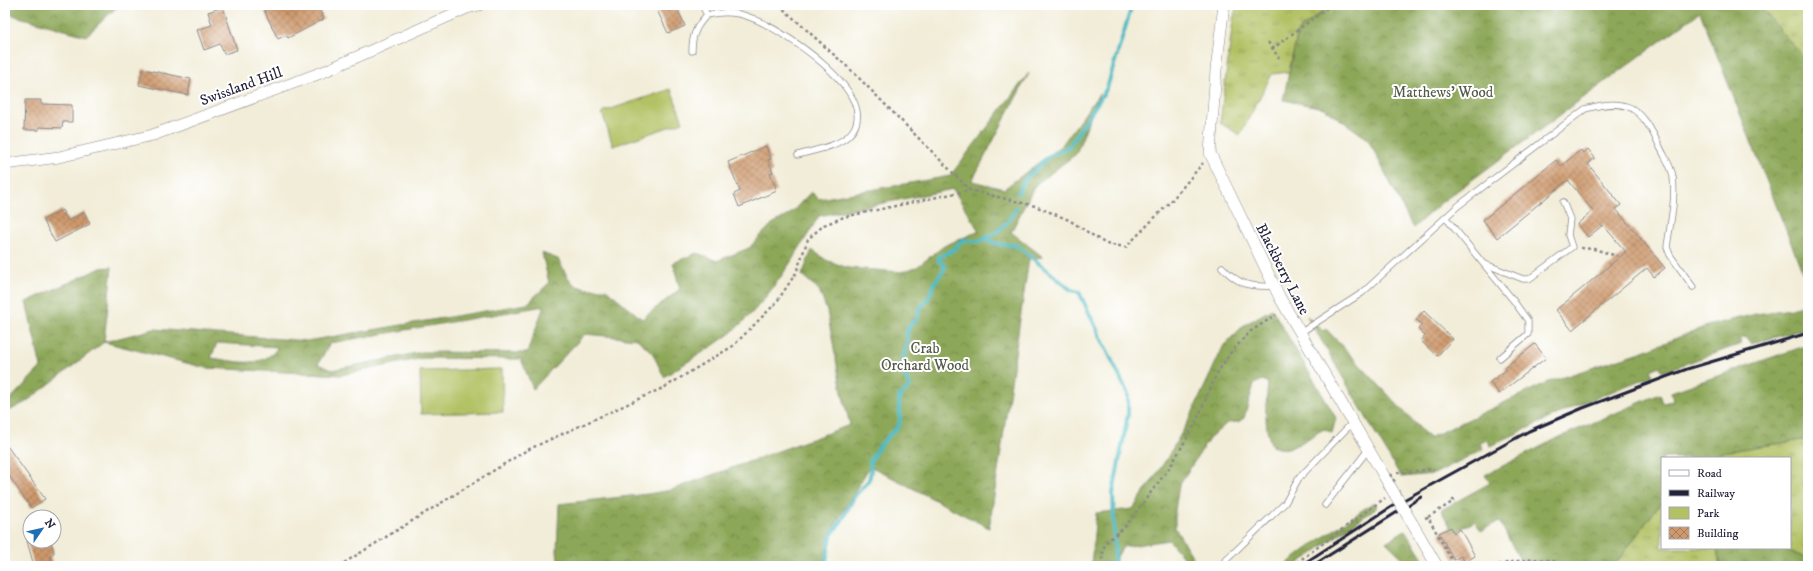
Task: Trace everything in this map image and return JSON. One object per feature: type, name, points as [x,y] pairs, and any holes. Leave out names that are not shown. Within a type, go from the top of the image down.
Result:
[{"type":"street","name":"Swissland Hill","points":[[5,164],[59,157],[153,135],[323,72],[467,8],[479,5]]},
{"type":"street","name":"Blackberry Lane","points":[[1224,5],[1216,70],[1210,154],[1273,286],[1368,450],[1387,476],[1437,566]]},
{"type":"lane","points":[[702,5],[707,15]]},
{"type":"lane","points":[[692,51],[692,38],[699,23],[707,15],[720,12],[749,16],[803,46],[834,72],[852,97],[858,119],[854,128],[848,135],[839,141],[798,154]]},
{"type":"lane","points":[[1300,333],[1362,292],[1445,217],[1584,109],[1613,104],[1628,105],[1640,112],[1653,132],[1673,175],[1674,190],[1667,247],[1670,255],[1693,287]]},
{"type":"lane","points":[[1484,264],[1523,279],[1529,279],[1572,247],[1568,235],[1570,219],[1563,202]]},
{"type":"lane","points":[[1445,217],[1528,321],[1528,334],[1500,358]]},
{"type":"lane","points":[[1222,267],[1232,278],[1249,286],[1273,286]]},
{"type":"lane","points":[[1220,566],[1285,503],[1299,478],[1352,423]]},
{"type":"lane","points":[[1325,506],[1368,450]]},
{"type":"path","points":[[779,5],[854,72],[970,190]]},
{"type":"path","points":[[1272,49],[1331,5]]},
{"type":"path","points":[[1268,42],[1278,58]]},
{"type":"path","points":[[339,566],[527,450],[665,387],[733,346],[776,303],[796,273],[808,239],[824,225],[844,217],[970,190],[1035,206],[1069,220],[1106,244],[1126,247],[1172,200],[1210,154]]},
{"type":"path","points":[[1572,247],[1594,249],[1617,256]]},
{"type":"path","points":[[1102,566],[1104,548],[1111,537],[1116,536],[1137,513],[1170,467],[1195,424],[1216,375],[1231,352],[1251,331],[1286,309]]},
{"type":"path","points":[[1387,476],[1434,469]]},
{"type":"path","points":[[1452,498],[1454,501],[1426,518],[1454,566]]},
{"type":"path","points":[[1292,566],[1384,499]]},
{"type":"path","points":[[1493,566],[1534,560],[1559,562],[1566,566]]},
{"type":"green space","points":[[5,5],[119,5],[86,36],[5,13]]},
{"type":"green space","points":[[1237,5],[1331,5],[1298,31],[1289,72],[1272,74],[1240,135],[1220,123],[1233,20]]},
{"type":"green space","name":"Matthews' Wood","points":[[1331,5],[1758,5],[1808,62],[1808,286],[1700,12],[1442,202],[1413,228],[1368,139],[1324,108],[1283,100],[1298,31]]},
{"type":"green space","points":[[1758,5],[1808,5],[1808,62]]},
{"type":"green space","name":"Crab Orchard Wood","points":[[1029,73],[972,181],[1004,189],[1062,145],[1099,94],[1076,154],[1035,185],[1011,232],[1043,257],[1029,259],[989,528],[870,466],[830,534],[823,566],[559,566],[557,551],[559,504],[671,490],[850,425],[843,397],[827,311],[819,290],[802,275],[812,250],[826,260],[848,268],[901,272],[917,267],[944,246],[979,231],[953,189],[819,216],[779,280],[755,309],[728,335],[664,377],[652,352],[637,339],[585,334],[533,389],[521,359],[423,358],[341,375],[206,368],[104,342],[154,329],[307,341],[527,304],[549,283],[542,253],[558,259],[567,276],[574,285],[586,289],[606,289],[642,319],[680,289],[673,263],[697,253],[717,261],[749,248],[772,224],[790,214],[811,192],[819,199],[950,176]],"holes":[[[544,306],[527,353],[422,352],[332,370],[318,364],[330,343]],[[217,343],[278,347],[265,359],[239,362],[211,358]]]},
{"type":"green space","points":[[671,89],[683,122],[613,146],[602,112]]},
{"type":"green space","points":[[112,267],[104,342],[26,402],[5,413],[5,405],[41,367],[26,302],[101,268]]},
{"type":"green space","points":[[1808,302],[1808,328],[1751,344],[1746,337],[1740,339],[1741,344],[1662,372],[1660,366],[1651,370],[1653,375],[1573,407],[1490,446],[1488,440],[1480,443],[1483,449],[1434,474],[1401,477],[1307,316],[1323,331],[1326,329],[1429,438],[1548,382],[1644,351],[1707,326],[1756,314],[1791,309]]},
{"type":"green space","points":[[1272,309],[1336,418],[1332,433],[1324,429],[1293,447],[1279,448],[1272,446],[1266,423],[1268,383],[1263,380],[1254,384],[1244,418],[1238,422],[1227,423],[1209,439],[1179,485],[1175,510],[1175,528],[1195,561],[1195,566],[1185,566],[1186,561],[1169,540],[1123,547],[1111,566],[1091,566],[1096,513],[1133,509],[1166,460],[1189,420],[1224,345],[1244,325]]},
{"type":"green space","points":[[1808,345],[1808,439],[1722,452],[1714,457],[1661,457],[1661,502],[1614,566],[1546,566],[1519,558],[1499,521],[1481,531],[1475,521],[1454,533],[1441,510],[1490,483],[1485,475],[1560,437],[1660,394],[1663,403],[1673,401],[1671,392]]},
{"type":"green space","points":[[502,369],[503,412],[421,414],[420,371]]},
{"type":"green space","points":[[1808,439],[1808,559],[1784,549],[1791,549],[1791,457],[1714,457],[1722,452]]},
{"type":"green space","points":[[1374,502],[1377,507],[1295,566],[1284,566],[1305,550]]},
{"type":"green space","points":[[1661,502],[1661,549],[1717,549],[1720,566],[1614,566]]},
{"type":"green space","points":[[1405,530],[1428,566],[1411,566],[1386,542]]},
{"type":"green space","points":[[1717,549],[1784,549],[1808,559],[1808,566],[1720,566]]},
{"type":"green space","points":[[1526,561],[1545,566],[1511,566]]},
{"type":"building","points":[[275,5],[317,5],[324,19],[288,38],[286,35],[278,39],[264,10]]},
{"type":"building","points":[[668,5],[676,5],[685,26],[668,33],[657,10]]},
{"type":"building","points":[[223,7],[237,50],[224,54],[220,44],[204,50],[197,30],[212,25],[208,12]]},
{"type":"building","points":[[143,69],[191,79],[188,95],[139,85]]},
{"type":"building","points":[[25,100],[41,100],[41,104],[72,105],[72,122],[63,122],[62,128],[39,127],[39,130],[24,130]]},
{"type":"building","points":[[766,146],[771,159],[768,160],[773,172],[770,173],[777,191],[739,207],[734,194],[740,191],[728,162]]},
{"type":"building","points":[[1588,149],[1595,158],[1588,164],[1621,205],[1616,209],[1665,268],[1654,277],[1647,268],[1572,330],[1556,310],[1626,252],[1603,225],[1588,237],[1577,224],[1593,211],[1568,180],[1497,238],[1483,220],[1556,160],[1561,166],[1581,150],[1583,153]]},
{"type":"building","points":[[62,210],[68,221],[84,212],[90,224],[55,242],[43,220]]},
{"type":"building","points":[[1424,311],[1453,339],[1437,356],[1421,341],[1425,336],[1418,329],[1422,325],[1416,319]]},
{"type":"building","points":[[1535,344],[1546,358],[1499,394],[1490,382],[1506,370],[1504,368]]},
{"type":"building","points":[[5,443],[45,499],[31,508],[5,470]]},
{"type":"building","points":[[1451,527],[1454,533],[1460,529],[1475,556],[1465,562],[1461,556],[1454,560],[1439,533]]},
{"type":"building","points":[[29,549],[53,549],[54,553],[50,555],[53,566],[34,566]]},
{"type":"waterway","points":[[1018,193],[1024,180],[1049,156],[1068,147],[1107,88],[1132,5]]},
{"type":"waterway","points":[[825,566],[831,535],[842,520],[854,497],[869,480],[871,471],[870,461],[882,443],[900,424],[899,396],[910,387],[901,368],[907,342],[907,331],[910,325],[917,319],[919,310],[928,299],[935,282],[945,268],[944,264],[939,262],[939,257],[953,250],[963,240],[979,241],[990,236],[1006,224],[1016,208]]},
{"type":"waterway","points":[[988,239],[991,242],[1019,247],[1071,290],[1079,292],[1128,394],[1128,414],[1113,493],[1115,566]]},
{"type":"railway","points":[[1300,566],[1391,507],[1529,431],[1583,408],[1687,369],[1808,333]]},
{"type":"railway","points":[[1312,566],[1421,497]]}]
